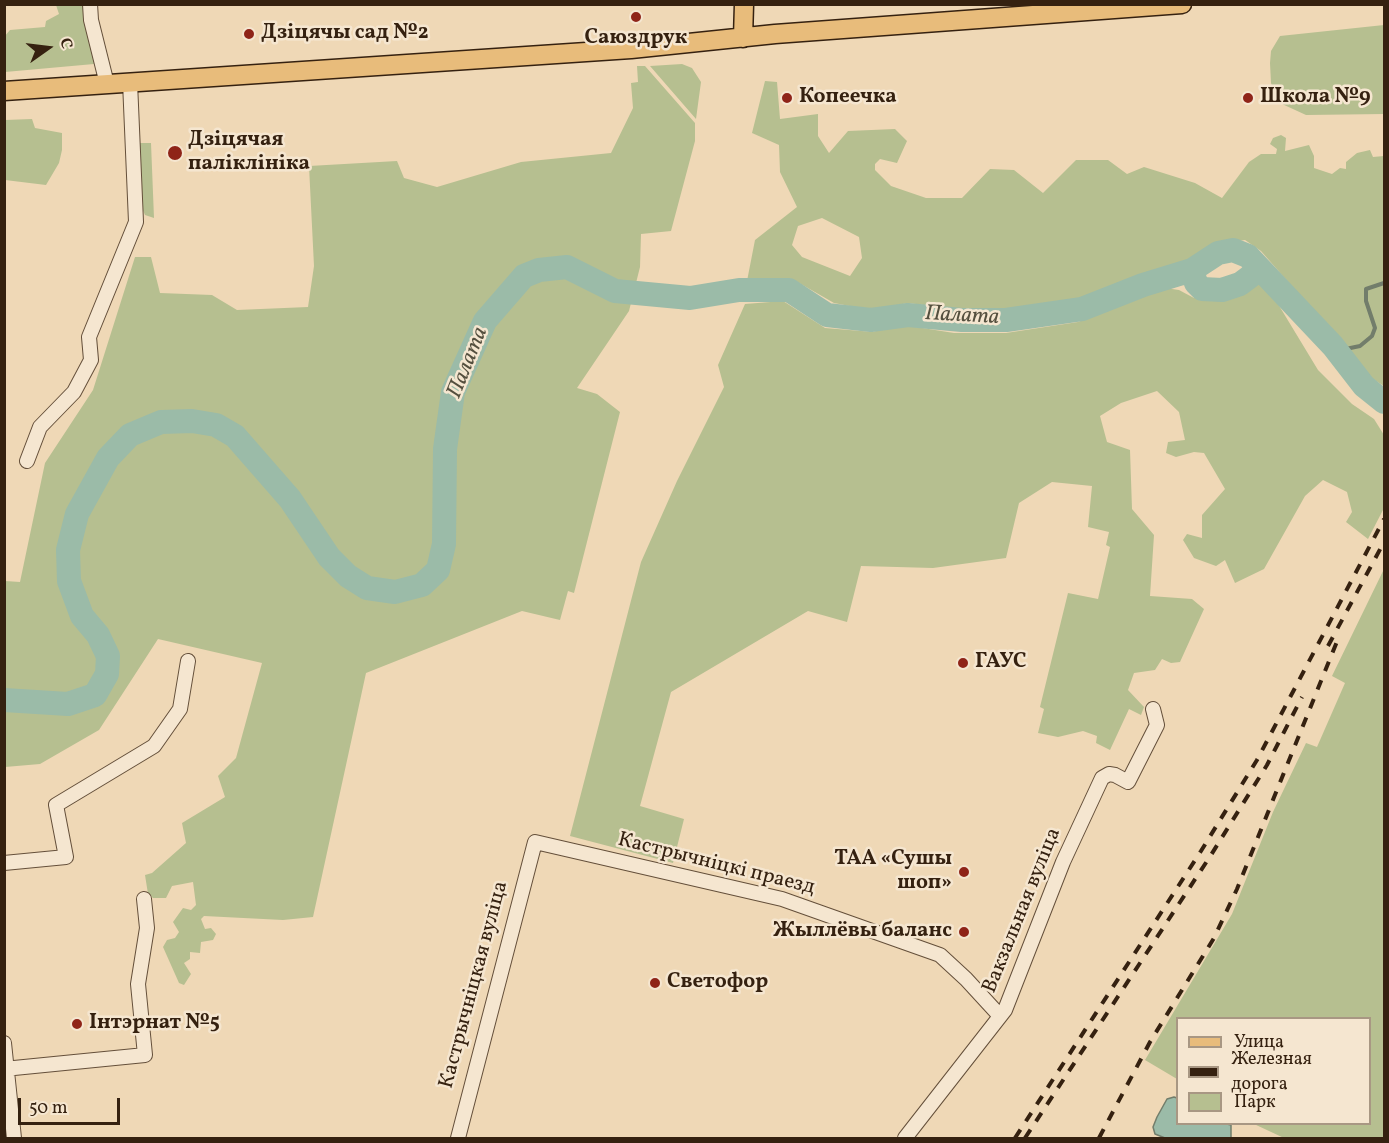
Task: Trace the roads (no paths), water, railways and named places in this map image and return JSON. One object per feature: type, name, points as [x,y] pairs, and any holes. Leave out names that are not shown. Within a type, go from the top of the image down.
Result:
[{"type":"main road","points":[[742,38],[744,4]]},
{"type":"main road","points":[[4,91],[654,47],[1071,8],[1182,4]]},
{"type":"street","points":[[90,4],[91,20],[107,84]]},
{"type":"street","points":[[27,461],[40,427],[74,392],[91,360],[89,337],[136,222],[130,82]]},
{"type":"street","points":[[4,863],[66,856],[56,805],[154,746],[180,709],[188,661]]},
{"type":"street","name":"Вакзальная вуліца","points":[[905,1138],[1010,1002],[1063,862],[1102,778],[1109,774],[1128,782],[1157,725],[1153,709]]},
{"type":"street","name":"Кастрычніцкі праезд","points":[[535,842],[782,899],[940,955],[1000,1016]]},
{"type":"street","name":"Кастрычніцкая вуліца","points":[[458,1138],[535,842]]},
{"type":"street","points":[[6,1069],[145,1055],[138,984],[147,928],[144,899]]},
{"type":"street","points":[[4,1043],[14,1138]]},
{"type":"waterway","name":"Палата","points":[[4,700],[68,704],[95,695],[107,674],[108,656],[98,635],[82,616],[69,581],[68,550],[77,514],[108,458],[130,435],[161,422],[192,421],[216,425],[235,436],[290,499],[329,557],[348,576],[367,588],[395,592],[422,585],[438,570],[444,544],[445,449],[453,392],[485,321],[524,276],[539,270],[567,267],[615,291],[690,298],[739,290],[789,290],[827,315],[871,320],[908,315],[962,320],[1006,320],[1082,309],[1143,285],[1192,270],[1218,253],[1233,250],[1248,256],[1333,346],[1364,386],[1384,402]]},
{"type":"waterway","points":[[1192,270],[1196,283],[1202,289],[1222,290],[1240,284],[1260,269]]},
{"type":"waterway","points":[[1336,351],[1360,346],[1372,336],[1375,328],[1366,301],[1366,289],[1384,283]]},
{"type":"railway","points":[[1015,1138],[1201,851],[1257,760],[1384,519]]},
{"type":"railway","points":[[1328,646],[1384,542]]},
{"type":"railway","points":[[1099,1138],[1150,1042],[1214,938],[1237,889],[1338,639]]},
{"type":"railway","points":[[1025,1138],[1211,855],[1267,765],[1302,697]]},
{"type":"place","name":"Саюздрук","points":[[636,17]]},
{"type":"place","name":"Дзіцячы сад №2","points":[[249,34]]},
{"type":"place","name":"Копеечка","points":[[787,98]]},
{"type":"place","name":"Школа №9","points":[[1248,98]]},
{"type":"place","name":"Дзіцячая паліклініка","points":[[175,153]]},
{"type":"place","name":"ГАУС","points":[[963,663]]},
{"type":"place","name":"ТАА «Сушы шоп»","points":[[964,872]]},
{"type":"place","name":"Жыллёвы баланс","points":[[964,932]]},
{"type":"place","name":"Светофор","points":[[655,983]]},
{"type":"place","name":"Інтэрнат №5","points":[[77,1024]]}]
